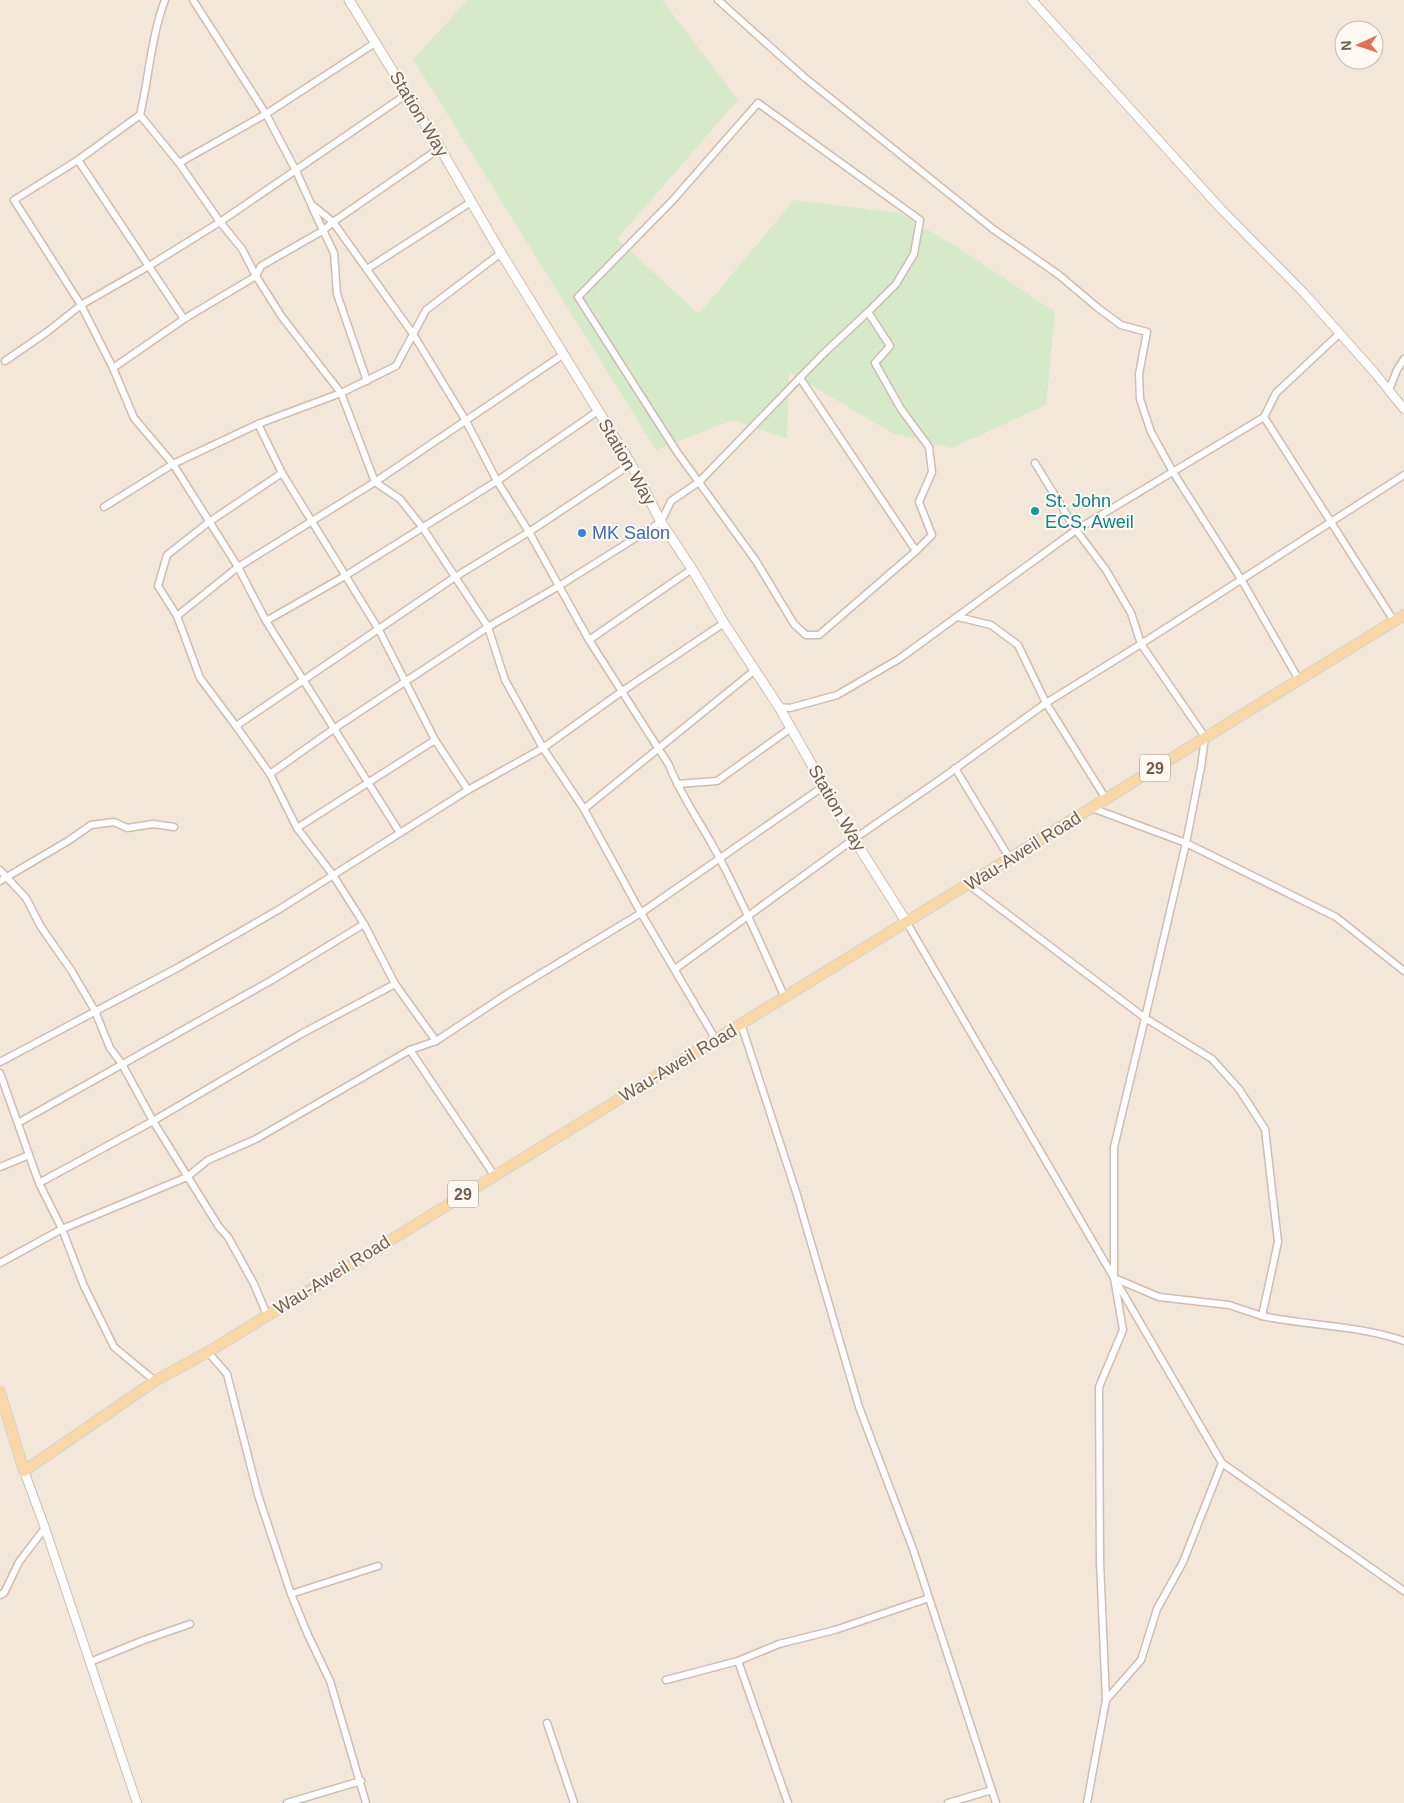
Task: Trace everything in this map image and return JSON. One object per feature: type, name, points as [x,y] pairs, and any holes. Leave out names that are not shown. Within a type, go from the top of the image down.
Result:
[{"type":"main road","name":"Station Way","points":[[349,0],[630,464],[661,522],[779,707],[854,839],[907,923]]},
{"type":"main road","name":"Wau-Aweil Road","points":[[24,1471],[155,1381],[208,1352],[969,885],[1404,615]]},
{"type":"main road","points":[[0,1392],[24,1471]]},
{"type":"street","points":[[166,0],[160,12],[151,51],[140,115],[78,160],[14,200],[81,306],[113,368],[134,418],[173,464],[238,567],[266,621],[400,833]]},
{"type":"street","points":[[193,0],[266,114],[324,230],[334,253],[337,294],[367,381]]},
{"type":"street","points":[[718,0],[804,77],[994,229],[1059,275],[1098,308],[1122,325],[1147,332],[1139,374],[1140,399],[1152,432],[1173,472],[1242,579],[1299,680]]},
{"type":"street","points":[[1032,0],[1200,188],[1304,294],[1404,409]]},
{"type":"street","points":[[179,163],[266,114],[375,42]]},
{"type":"street","points":[[5,360],[81,306],[220,222],[407,94]]},
{"type":"street","points":[[270,774],[335,728],[488,627],[559,586],[661,522],[671,501],[699,482],[800,378],[896,284],[914,254],[920,220],[758,103],[673,200],[578,297],[678,452],[699,482],[756,561],[794,624],[806,634],[819,635],[932,535],[919,502],[932,472],[929,447],[901,409],[875,362],[890,346],[868,312]]},
{"type":"street","points":[[140,115],[179,163],[220,222],[242,249],[256,276],[282,317],[341,393],[375,482],[400,499],[423,528],[488,627],[505,680],[543,748],[584,809],[641,913],[716,1040]]},
{"type":"street","points":[[113,368],[184,319],[256,276],[261,266],[324,230],[440,148]]},
{"type":"street","points":[[78,160],[184,319]]},
{"type":"street","points":[[367,269],[471,202]]},
{"type":"street","points":[[311,204],[333,222],[367,269],[413,334],[466,421],[497,482],[529,532],[589,640],[669,765],[676,784],[720,858],[785,998]]},
{"type":"street","points":[[104,507],[173,464],[258,424],[341,393],[396,366],[426,310],[501,253]]},
{"type":"street","points":[[779,707],[790,708],[837,695],[899,660],[1076,530],[1264,417],[1276,394],[1339,334]]},
{"type":"street","points":[[177,616],[238,567],[375,482],[564,354]]},
{"type":"street","points":[[1388,390],[1404,359]]},
{"type":"street","points":[[800,378],[916,551]]},
{"type":"street","points":[[266,621],[345,576],[497,482],[598,411]]},
{"type":"street","points":[[1264,417],[1394,621]]},
{"type":"street","points":[[258,424],[282,473],[378,630],[435,740],[468,790]]},
{"type":"street","points":[[1035,463],[1076,530],[1106,570],[1131,613],[1141,644],[1205,738],[1186,843],[1114,1147],[1114,1278],[1123,1330],[1099,1387],[1100,1562],[1106,1700],[1087,1803]]},
{"type":"street","points":[[236,726],[454,577],[529,532],[630,464]]},
{"type":"street","points":[[282,473],[208,522],[167,555],[158,586],[177,616],[200,678],[270,774],[297,828],[333,875],[364,924],[395,984],[436,1041]]},
{"type":"street","points":[[674,969],[1046,703],[1404,475]]},
{"type":"street","points":[[589,640],[692,569]]},
{"type":"street","points":[[958,617],[991,625],[1018,645],[1046,703],[1106,799]]},
{"type":"street","points":[[0,1062],[239,932],[468,790],[543,748],[621,692],[724,623]]},
{"type":"street","points":[[584,809],[755,670]]},
{"type":"street","points":[[676,784],[718,781],[791,728]]},
{"type":"street","points":[[297,828],[435,740]]},
{"type":"street","points":[[955,768],[1010,859]]},
{"type":"street","points":[[0,1263],[62,1229],[187,1177],[208,1160],[256,1139],[410,1050],[436,1041],[504,996],[641,913],[824,786]]},
{"type":"street","points":[[1092,808],[1186,843],[1336,917],[1404,971]]},
{"type":"street","points":[[3,880],[91,825],[114,822],[127,828],[153,824],[174,827]]},
{"type":"street","points":[[0,870],[3,880],[26,898],[41,928],[71,970],[95,1011],[110,1048],[122,1064],[153,1122],[187,1177],[219,1227],[228,1237],[254,1284],[267,1315]]},
{"type":"street","points":[[969,885],[1145,1018],[1212,1059],[1239,1089],[1265,1129],[1278,1242],[1262,1316]]},
{"type":"street","points":[[907,923],[1222,1463],[1404,1591]]},
{"type":"street","points":[[18,1123],[272,980],[364,924]]},
{"type":"street","points":[[39,1183],[153,1122],[293,1039],[395,984]]},
{"type":"street","points":[[741,1024],[797,1195],[859,1407],[913,1549],[996,1803]]},
{"type":"street","points":[[410,1050],[494,1175]]},
{"type":"street","points":[[0,1073],[39,1183],[62,1229],[84,1286],[114,1347],[155,1381]]},
{"type":"street","points":[[0,1167],[29,1155]]},
{"type":"street","points":[[1114,1278],[1159,1297],[1229,1305],[1262,1316],[1291,1322],[1329,1325],[1389,1336],[1404,1341]]},
{"type":"street","points":[[208,1352],[227,1374],[258,1495],[291,1594],[330,1681],[366,1803]]},
{"type":"street","points":[[1106,1700],[1141,1660],[1157,1609],[1183,1562],[1222,1463]]},
{"type":"street","points":[[24,1471],[45,1528],[137,1803]]},
{"type":"street","points":[[0,1595],[4,1593],[19,1562],[45,1528]]},
{"type":"street","points":[[291,1594],[378,1566]]},
{"type":"street","points":[[666,1680],[738,1661],[778,1644],[835,1630],[929,1598]]},
{"type":"street","points":[[90,1662],[190,1624]]},
{"type":"street","points":[[738,1661],[788,1803]]},
{"type":"street","points":[[547,1723],[574,1803]]},
{"type":"street","points":[[287,1803],[361,1781]]},
{"type":"street","points":[[948,1803],[992,1790]]},
{"type":"shaded area","points":[[0,0],[1404,0],[1404,1803],[0,1803]]},
{"type":"green space","points":[[468,0],[662,0],[738,100],[617,239],[699,314],[794,200],[899,213],[959,248],[1055,312],[1046,405],[952,448],[892,433],[789,372],[787,439],[733,420],[656,450],[413,59]]},
{"type":"place","name":"St. John ECS, Aweil","points":[[1035,511]]},
{"type":"place","name":"MK Salon","points":[[582,533]]}]
